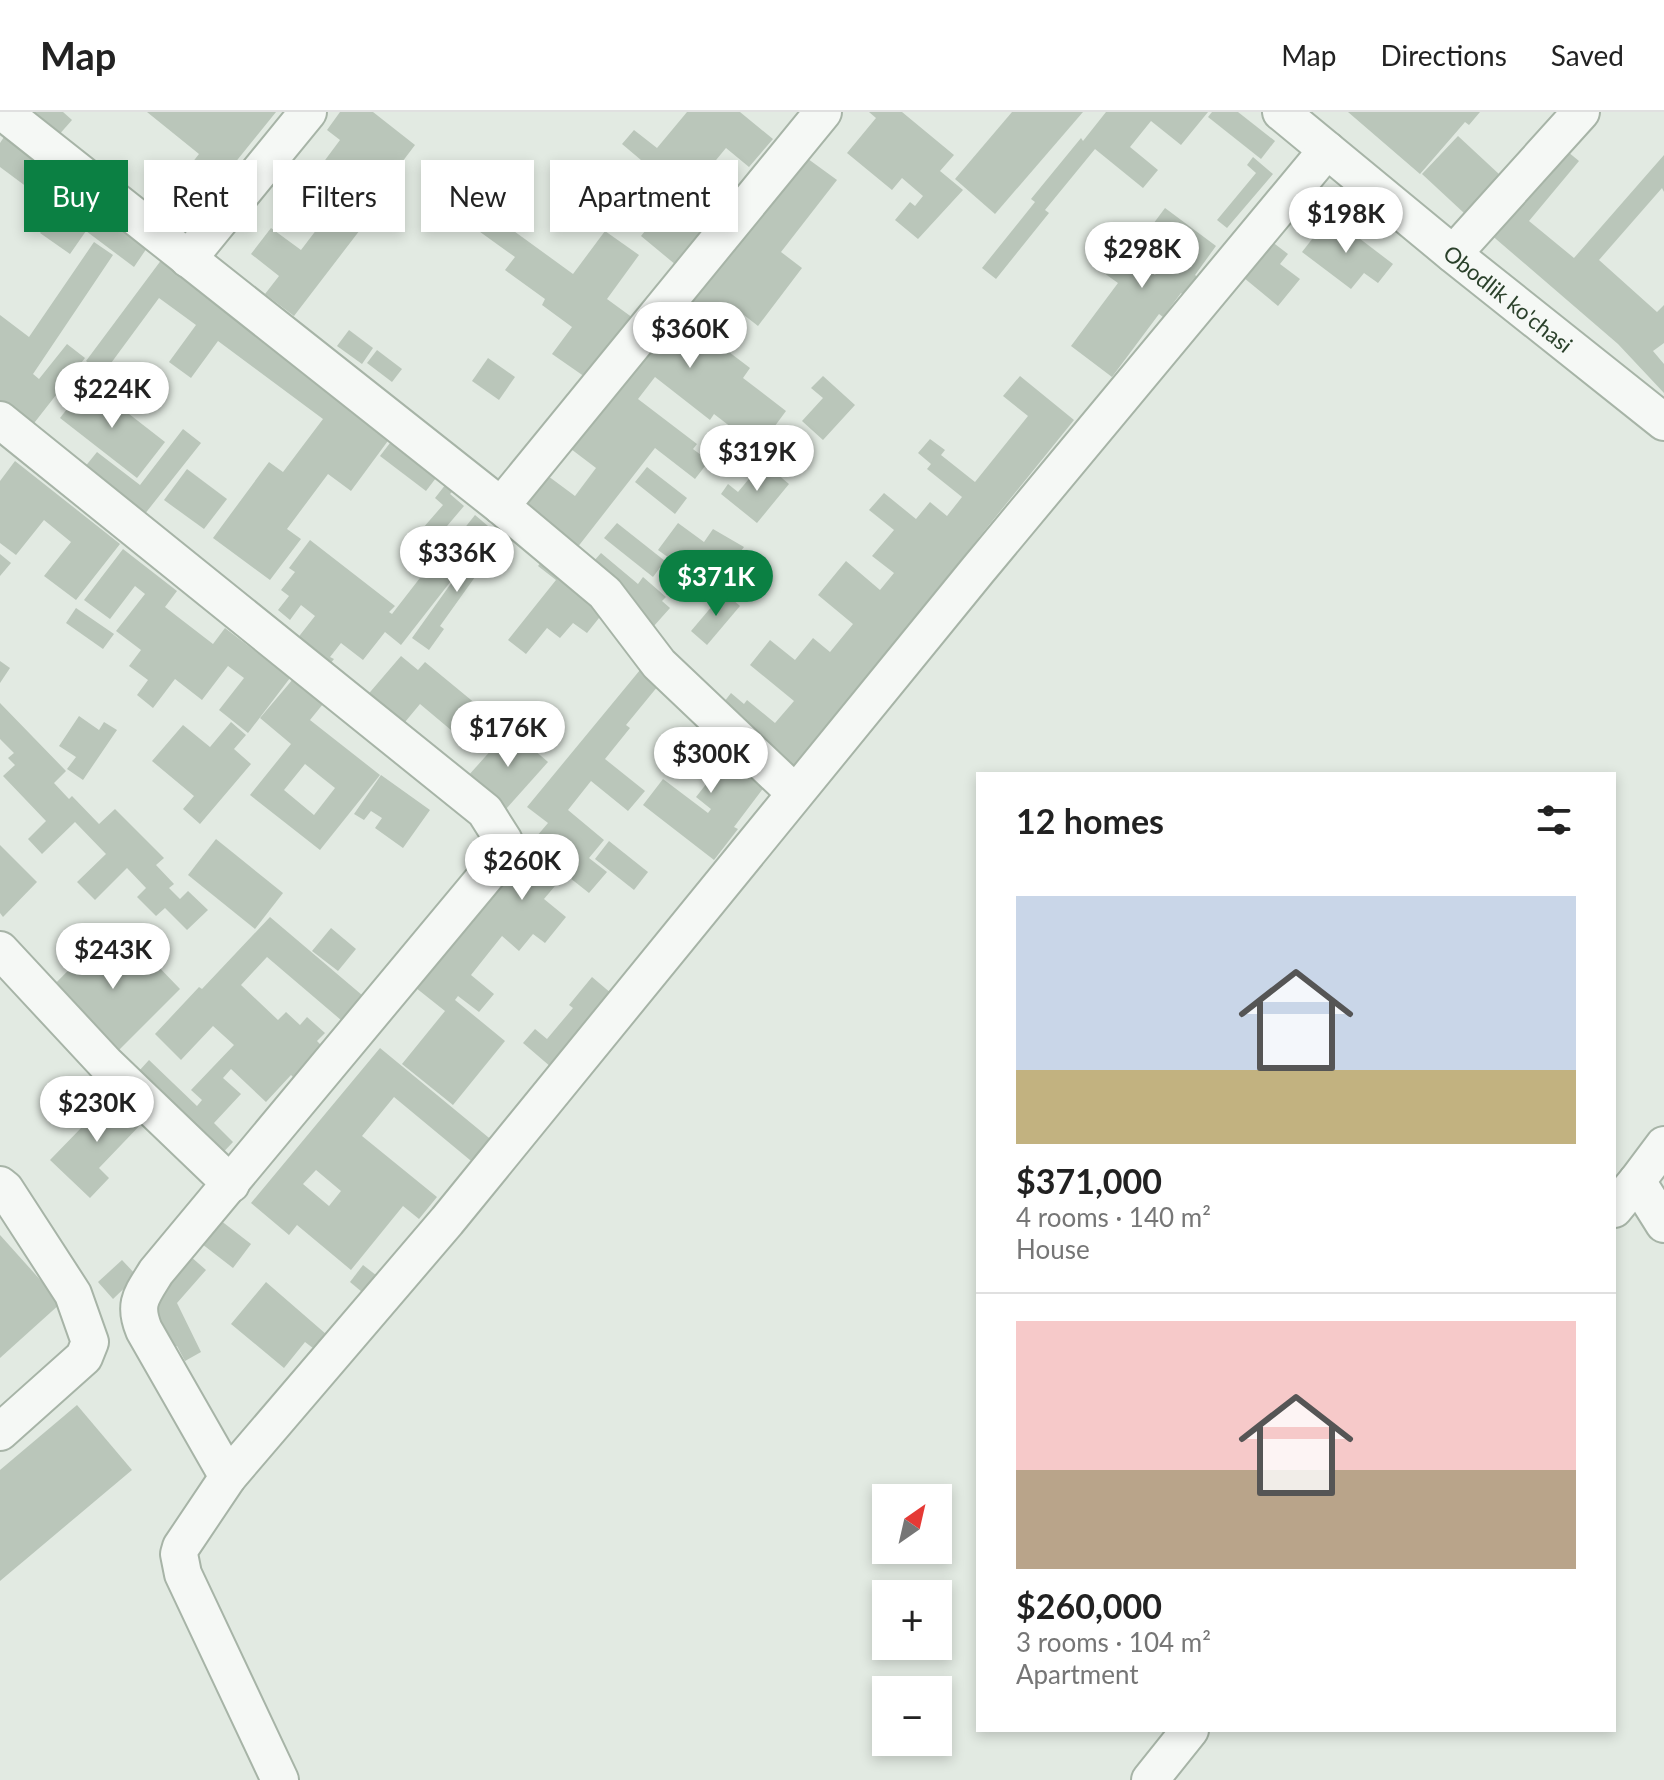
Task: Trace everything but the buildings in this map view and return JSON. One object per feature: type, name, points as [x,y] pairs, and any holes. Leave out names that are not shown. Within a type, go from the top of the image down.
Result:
[{"type":"street","points":[[3,112],[501,506],[605,593],[659,664],[795,793]]},
{"type":"street","points":[[188,259],[308,112]]},
{"type":"street","points":[[501,506],[823,112]]},
{"type":"street","name":"Obodlik ko'chasi","points":[[1281,112],[1664,422]]},
{"type":"street","points":[[1453,254],[1581,112]]},
{"type":"street","points":[[280,1780],[180,1563],[181,1547],[228,1477],[447,1221],[795,793],[1327,150]]},
{"type":"street","points":[[0,420],[485,811],[504,841],[500,859],[156,1272],[140,1298],[137,1313],[144,1330],[228,1477]]},
{"type":"street","points":[[0,950],[106,1064],[231,1184]]},
{"type":"street","points":[[1616,1207],[1664,1145]]},
{"type":"street","points":[[1637,1181],[1664,1224]]},
{"type":"street","points":[[0,1185],[73,1294],[90,1342],[84,1357],[5,1417]]},
{"type":"street","points":[[1150,1780],[1188,1732]]}]
